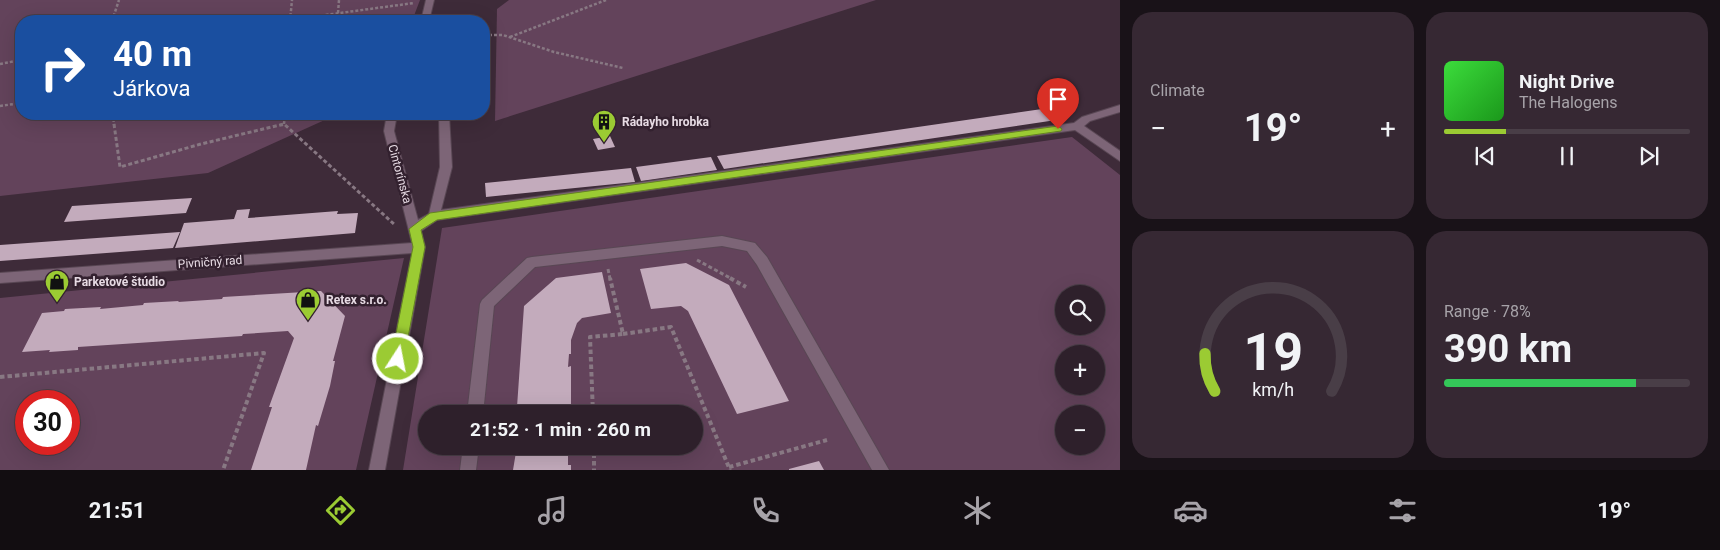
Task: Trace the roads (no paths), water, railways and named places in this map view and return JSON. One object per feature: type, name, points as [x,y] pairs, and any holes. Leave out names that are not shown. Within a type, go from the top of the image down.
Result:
[{"type":"street","points":[[426,15],[430,1]]},
{"type":"street","points":[[415,229],[434,216],[1077,126],[1086,119],[1120,108]]},
{"type":"street","name":"Cintorínska","points":[[377,470],[419,247],[389,131],[391,120]]},
{"type":"street","points":[[434,216],[446,167],[444,120]]},
{"type":"street","points":[[1077,126],[1120,157]]},
{"type":"street","points":[[476,405],[487,304],[532,262],[722,241],[751,246],[762,261],[881,470]]},
{"type":"street","name":"Pivničný rad","points":[[0,278],[419,247]]},
{"type":"street","points":[[468,470],[470,455]]},
{"type":"place","name":"Rádayho hrobka","points":[[604,143]]},
{"type":"place","name":"Parketové štúdio","points":[[57,303]]},
{"type":"place","name":"Retex s.r.o.","points":[[308,321]]}]
